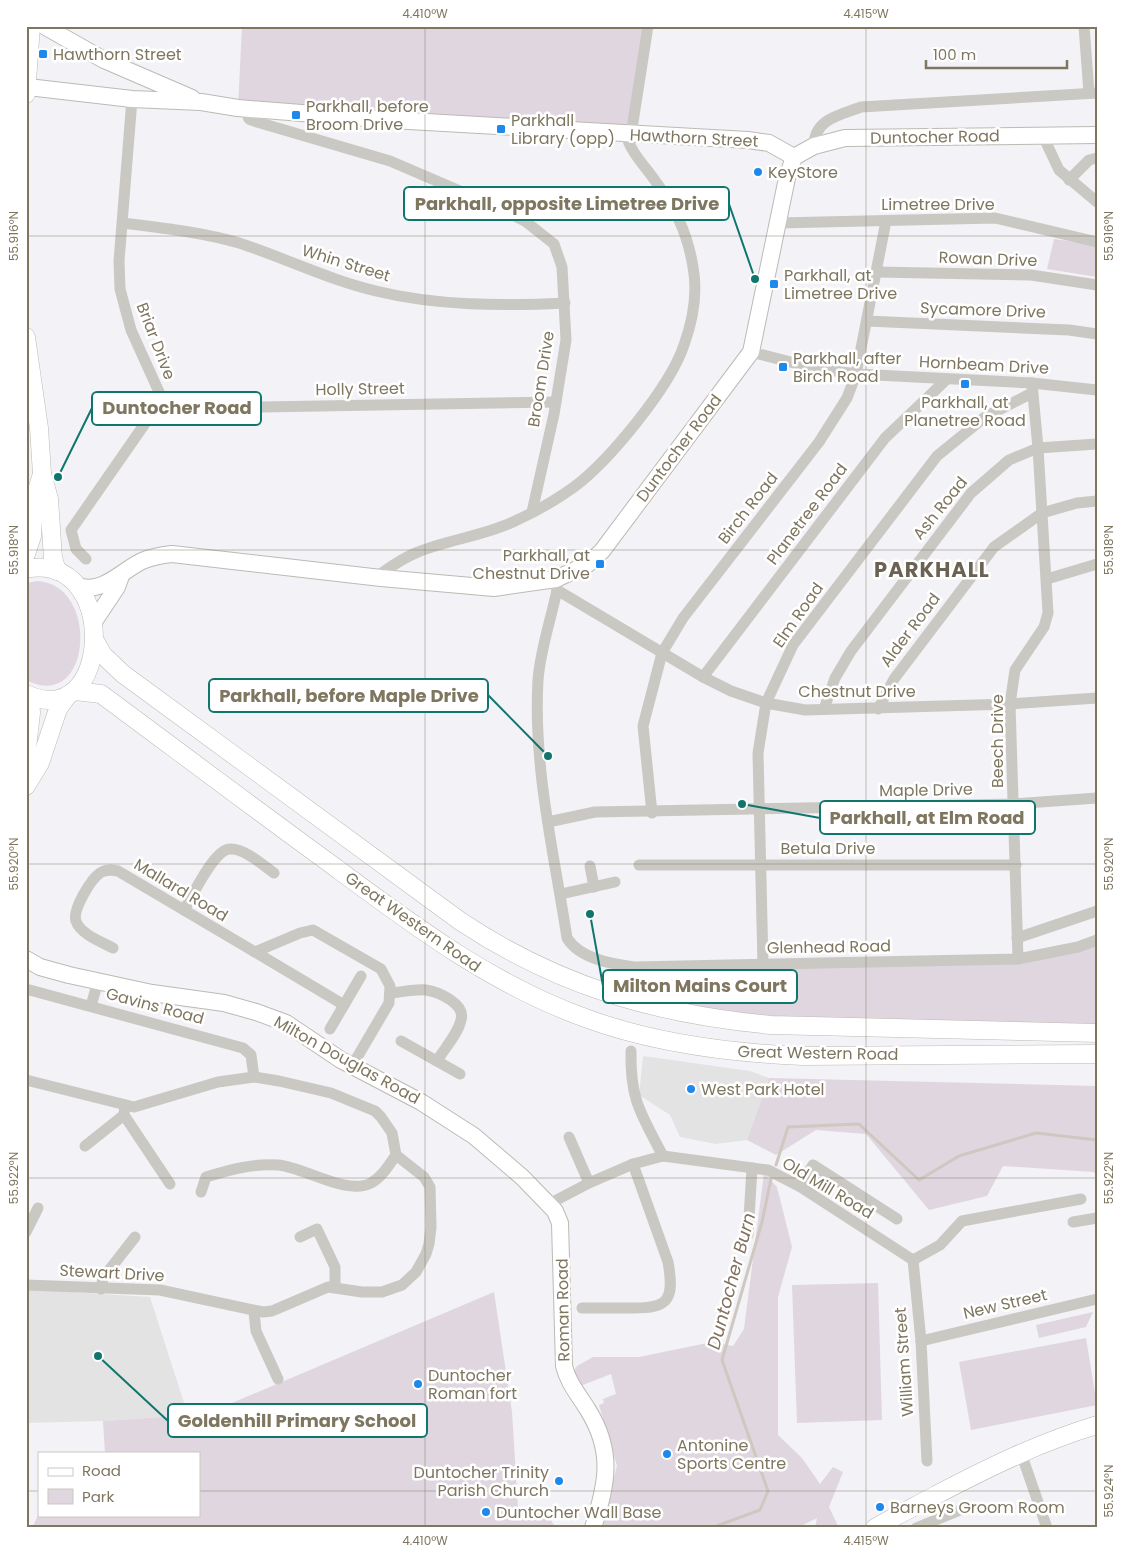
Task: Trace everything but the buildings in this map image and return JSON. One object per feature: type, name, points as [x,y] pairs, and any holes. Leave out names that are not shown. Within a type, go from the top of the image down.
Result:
[{"type":"main road","points":[[27,91],[31,26]]},
{"type":"main road","points":[[26,337],[39,428],[42,474],[49,499],[53,558],[57,571]]},
{"type":"main road","points":[[26,554],[32,536],[34,500],[42,474]]},
{"type":"main road","points":[[26,569],[42,568],[57,571],[76,585],[85,600],[93,623],[95,641],[88,671],[58,709],[40,763],[26,786]]},
{"type":"main road","name":"Great Western Road","points":[[95,641],[103,655],[124,674],[462,922],[516,954],[578,983],[646,1006],[771,1025],[1097,1034]]},
{"type":"main road","name":"Great Western Road","points":[[28,695],[48,699],[71,693],[101,694],[448,949],[522,991],[589,1019],[667,1042],[757,1054],[803,1056],[1097,1054]]},
{"type":"main road","points":[[26,757],[31,713],[28,695]]},
{"type":"main road","points":[[875,1528],[902,1512],[1021,1453],[1066,1434],[1097,1425]]},
{"type":"street","name":"Hawthorn Street","points":[[44,26],[104,60],[201,102]]},
{"type":"street","points":[[376,577],[393,564],[418,552],[485,534],[532,512],[574,487],[614,448],[650,405],[684,347],[692,317],[696,291],[693,268],[678,215],[631,149],[629,135],[648,26]]},
{"type":"street","points":[[814,146],[814,136],[818,127],[828,119],[861,107],[1093,93],[1084,26]]},
{"type":"street","name":"Hawthorn Street","points":[[27,91],[201,102],[244,108],[391,120],[769,143],[794,157]]},
{"type":"street","name":"Briar Drive","points":[[86,559],[76,549],[72,530],[153,412],[164,403],[131,330],[120,289],[119,261],[132,99]]},
{"type":"street","name":"Broom Drive","points":[[244,108],[249,119],[390,160],[455,188],[525,221],[554,244],[562,267],[566,340],[556,402],[532,512]]},
{"type":"street","name":"Duntocher Road","points":[[76,585],[82,588],[93,587],[121,576],[142,561],[172,554],[494,588],[556,585],[588,564],[602,551],[751,352],[794,157],[814,146],[845,138],[1097,135]]},
{"type":"street","points":[[1044,136],[1059,170],[1097,202]]},
{"type":"street","points":[[1069,180],[1089,160],[1097,158]]},
{"type":"street","name":"Limetree Drive","points":[[778,223],[995,218],[1097,242]]},
{"type":"street","name":"Birch Road","points":[[652,813],[643,726],[662,653],[683,618],[819,442],[847,398],[856,374],[886,221]]},
{"type":"street","name":"Whin Street","points":[[123,223],[185,232],[238,243],[349,284],[377,292],[426,300],[487,304],[565,303]]},
{"type":"street","name":"Rowan Drive","points":[[877,272],[1031,275],[1097,284]]},
{"type":"street","name":"Sycamore Drive","points":[[867,321],[1069,330],[1097,334]]},
{"type":"street","name":"Hornbeam Drive","points":[[751,352],[814,368],[856,374],[947,379],[1032,388],[1097,390]]},
{"type":"street","name":"Planetree Road","points":[[703,677],[885,438],[947,379]]},
{"type":"street","name":"Beech Drive","points":[[1018,959],[1010,704],[1015,670],[1044,627],[1048,612],[1038,448],[1032,388]]},
{"type":"street","name":"Elm Road","points":[[763,965],[758,752],[766,703],[792,646],[937,456],[985,417],[1032,388]]},
{"type":"street","name":"Holly Street","points":[[164,403],[262,407],[556,402]]},
{"type":"street","name":"Ash Road","points":[[824,709],[834,678],[850,650],[970,493],[1009,460],[1038,448],[1097,444]]},
{"type":"street","name":"Alder Road","points":[[878,709],[894,679],[994,547],[1042,513],[1077,503],[1097,502]]},
{"type":"street","points":[[1047,579],[1097,564]]},
{"type":"street","name":"Duntocher Road","points":[[93,623],[117,587],[121,576]]},
{"type":"street","points":[[556,585],[538,686],[537,724],[548,822],[560,894],[615,882]]},
{"type":"street","name":"Chestnut Drive","points":[[556,585],[703,677],[731,692],[766,703],[805,710],[878,709],[1010,704],[1097,698]]},
{"type":"street","name":"Maple Drive","points":[[548,822],[595,812],[652,813],[1014,804],[1097,798]]},
{"type":"street","points":[[184,910],[215,858],[224,850],[230,849],[242,852],[274,873]]},
{"type":"street","name":"Betula Drive","points":[[640,865],[1016,865]]},
{"type":"street","points":[[590,866],[594,887]]},
{"type":"street","name":"Mallard Road","points":[[113,948],[84,931],[76,922],[76,907],[101,872],[118,871],[344,1005]]},
{"type":"street","name":"Glenhead Road","points":[[560,894],[567,938],[570,943],[600,961],[634,967],[1018,959],[1078,947],[1097,940]]},
{"type":"street","points":[[1017,938],[1097,911]]},
{"type":"street","points":[[255,952],[307,931],[318,931],[381,969],[390,986],[391,993],[384,1012],[352,1066]]},
{"type":"street","name":"Milton Douglas Road","points":[[26,959],[54,971],[98,981],[152,993],[224,1003],[256,1012],[297,1029],[352,1066],[455,1122],[492,1150],[549,1204]]},
{"type":"street","points":[[330,1029],[361,976]]},
{"type":"street","points":[[91,1006],[98,981]]},
{"type":"street","name":"Gavins Road","points":[[26,988],[244,1048],[251,1055],[254,1078]]},
{"type":"street","points":[[391,993],[417,990],[433,992],[457,1005],[460,1010],[461,1021],[437,1061]]},
{"type":"street","points":[[401,1041],[460,1074]]},
{"type":"street","points":[[631,1051],[631,1080],[636,1105],[663,1156]]},
{"type":"street","points":[[26,1080],[121,1107],[139,1106],[198,1086],[254,1078],[312,1088],[366,1107],[381,1116],[392,1132],[396,1155],[382,1175],[370,1184],[359,1187],[342,1184],[294,1167],[277,1165],[230,1170],[206,1177],[201,1192]]},
{"type":"street","points":[[85,1146],[121,1107]]},
{"type":"street","points":[[121,1107],[170,1184]]},
{"type":"street","points":[[569,1137],[589,1183]]},
{"type":"street","name":"Stewart Drive","points":[[26,1285],[160,1290],[254,1312],[272,1311],[318,1290],[335,1287],[372,1293],[393,1289],[416,1272],[426,1254],[431,1227],[430,1187],[424,1177],[396,1155]]},
{"type":"street","name":"Old Mill Road","points":[[549,1204],[589,1183],[632,1164],[663,1156],[768,1170],[799,1186],[913,1260]]},
{"type":"street","points":[[582,1308],[652,1309],[663,1303],[669,1295],[670,1275],[668,1262],[632,1164]]},
{"type":"street","points":[[799,1186],[813,1165],[898,1219]]},
{"type":"street","points":[[748,1235],[752,1168]]},
{"type":"street","points":[[913,1260],[940,1245],[962,1221],[1081,1199]]},
{"type":"street","name":"Roman Road","points":[[549,1204],[558,1216],[562,1231],[564,1366],[570,1384],[595,1422],[606,1455],[606,1474],[593,1528]]},
{"type":"street","points":[[26,1232],[38,1208]]},
{"type":"street","points":[[1073,1222],[1097,1218]]},
{"type":"street","points":[[300,1238],[318,1230],[335,1267],[335,1287]]},
{"type":"street","points":[[101,1289],[103,1278],[134,1237]]},
{"type":"street","name":"William Street","points":[[913,1260],[921,1341],[927,1461]]},
{"type":"street","name":"New Street","points":[[921,1341],[1097,1299]]},
{"type":"street","points":[[254,1312],[256,1331],[278,1380]]},
{"type":"street","points":[[1021,1453],[1047,1528]]},
{"type":"street","points":[[916,1528],[965,1508]]},
{"type":"street","points":[[902,1512],[910,1528]]},
{"type":"shaded area","points":[[643,1056],[750,1071],[769,1078],[747,1140],[716,1144],[680,1137],[670,1115],[639,1095]]},
{"type":"shaded area","points":[[26,1289],[150,1297],[188,1415],[103,1421],[26,1423]]},
{"type":"green space","points":[[242,26],[648,26],[631,135],[238,108]]},
{"type":"green space","points":[[1054,239],[1097,245],[1097,277],[1047,269]]},
{"type":"green space","points":[[38,581],[58,588],[72,603],[79,623],[80,645],[75,665],[64,680],[48,686],[26,680],[26,583]]},
{"type":"green space","points":[[1097,940],[1097,1033],[771,1025],[646,1006],[661,967],[1018,959]]},
{"type":"green space","points":[[769,1078],[1097,1086],[1097,1174],[1093,1172],[1003,1166],[987,1196],[929,1210],[866,1134],[816,1130],[776,1155],[747,1140]]},
{"type":"green space","points":[[764,1173],[777,1187],[792,1247],[778,1297],[778,1435],[802,1458],[820,1484],[833,1467],[843,1472],[829,1507],[839,1528],[815,1528],[817,1518],[797,1528],[777,1525],[770,1528],[600,1528],[617,1466],[599,1405],[604,1403],[603,1399],[616,1394],[611,1374],[580,1386],[573,1373],[577,1366],[593,1357],[639,1357],[712,1342],[733,1346],[744,1329]]},
{"type":"green space","points":[[878,1283],[882,1420],[797,1423],[792,1285]]},
{"type":"green space","points":[[494,1292],[512,1412],[518,1508],[546,1513],[556,1528],[32,1528],[38,1515],[200,1516],[200,1452],[105,1452],[103,1421],[206,1414]]},
{"type":"green space","points":[[1093,1312],[1086,1327],[1039,1338],[1036,1325]]},
{"type":"green space","points":[[1086,1338],[1097,1405],[971,1430],[959,1362]]},
{"type":"waterway","name":"Duntocher Burn","points":[[776,1165],[788,1127],[859,1124],[919,1180],[959,1156],[1036,1133],[1097,1140]]},
{"type":"waterway","name":"Duntocher Burn","points":[[711,1528],[760,1510],[768,1491],[722,1360],[762,1222],[771,1179]]},
{"type":"place","name":"Hawthorn Street","points":[[43,54]]},
{"type":"place","name":"Parkhall, before Broom Drive","points":[[296,115]]},
{"type":"place","name":"Parkhall Library (opp)","points":[[501,129]]},
{"type":"place","name":"KeyStore","points":[[758,172]]},
{"type":"place","name":"Parkhall, opposite Limetree Drive","points":[[755,279]]},
{"type":"place","name":"Parkhall, at Limetree Drive","points":[[774,284]]},
{"type":"place","name":"Parkhall, after Birch Road","points":[[783,367]]},
{"type":"place","name":"Parkhall, at Planetree Road","points":[[965,384]]},
{"type":"place","name":"Duntocher Road","points":[[58,477]]},
{"type":"place","name":"Parkhall, at Chestnut Drive","points":[[600,564]]},
{"type":"place","name":"Parkhall, before Maple Drive","points":[[548,756]]},
{"type":"place","name":"Parkhall, at Elm Road","points":[[742,804]]},
{"type":"place","name":"Milton Mains Court","points":[[590,914]]},
{"type":"place","name":"West Park Hotel","points":[[691,1089]]},
{"type":"place","name":"Goldenhill Primary School","points":[[98,1356]]},
{"type":"place","name":"Duntocher Roman fort","points":[[418,1384]]},
{"type":"place","name":"Antonine Sports Centre","points":[[667,1454]]},
{"type":"place","name":"Duntocher Trinity Parish Church","points":[[559,1481]]},
{"type":"place","name":"Barneys Groom Room","points":[[880,1507]]},
{"type":"place","name":"Duntocher Wall Base","points":[[486,1512]]},
{"type":"district","name":"PARKHALL","points":[[932,569]]}]
